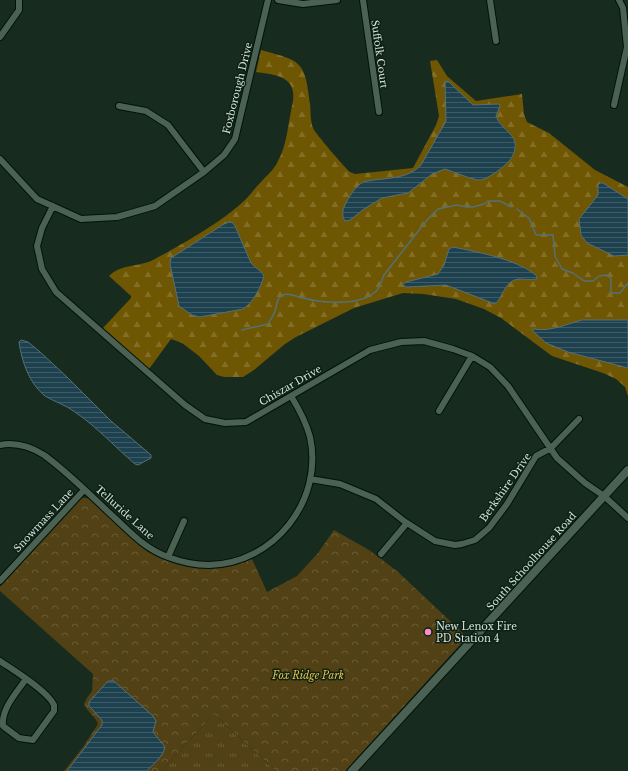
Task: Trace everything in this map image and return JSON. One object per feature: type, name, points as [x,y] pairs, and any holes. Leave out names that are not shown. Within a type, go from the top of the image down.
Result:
[{"type":"street","points":[[0,37],[19,10],[18,0]]},
{"type":"street","name":"Foxborough Drive","points":[[0,159],[37,199],[81,219],[117,217],[155,206],[204,172],[224,155],[235,139],[268,0]]},
{"type":"street","points":[[278,0],[302,4],[337,0]]},
{"type":"street","name":"Suffolk Court","points":[[362,0],[379,112]]},
{"type":"street","points":[[490,0],[496,41]]},
{"type":"street","points":[[614,105],[627,47],[623,8],[620,1],[628,1]]},
{"type":"street","points":[[119,106],[146,111],[168,125],[204,172]]},
{"type":"street","name":"Chiszar Drive","points":[[53,206],[42,228],[37,246],[42,269],[56,292],[185,405],[205,419],[225,423],[246,422],[370,350],[401,342],[424,341],[453,348],[490,366],[508,386],[558,458],[585,483],[604,496],[628,518]]},
{"type":"street","points":[[440,411],[472,356]]},
{"type":"street","name":"Telluride Lane","points":[[0,444],[17,444],[34,449],[53,461],[139,540],[157,552],[168,557],[196,565],[223,564],[236,561],[256,552],[273,541],[290,523],[304,501],[310,479],[312,455],[310,438],[306,424],[291,396]]},
{"type":"street","name":"Berkshire Drive","points":[[310,479],[340,484],[376,499],[407,523],[435,541],[455,545],[475,540],[489,528],[507,504],[536,456],[551,448],[578,419]]},
{"type":"street","name":"South Schoolhouse Road","points":[[352,771],[628,470]]},
{"type":"street","name":"Snowmass Lane","points":[[0,581],[84,490]]},
{"type":"street","points":[[168,557],[184,521]]},
{"type":"street","points":[[381,554],[407,523]]},
{"type":"street","points":[[0,661],[26,679],[44,693],[54,705],[54,711],[33,740],[19,738],[3,726],[2,718],[26,679]]},
{"type":"green space","points":[[261,50],[293,60],[303,70],[308,89],[311,122],[313,128],[324,143],[350,172],[355,174],[413,168],[436,125],[439,116],[430,61],[437,60],[447,76],[476,101],[522,94],[524,114],[527,122],[549,133],[595,170],[628,187],[628,396],[625,387],[616,379],[603,373],[552,356],[501,318],[484,309],[456,299],[423,294],[403,293],[354,308],[296,337],[243,377],[224,377],[217,375],[199,356],[182,343],[171,339],[149,369],[103,328],[131,298],[131,296],[109,276],[113,272],[153,260],[213,225],[245,200],[276,164],[281,155],[287,134],[293,96],[292,89],[285,79],[272,74],[256,72]]},
{"type":"green space","name":"Fox Ridge Park","points":[[82,498],[89,499],[147,551],[173,563],[199,568],[212,568],[225,567],[252,559],[267,592],[297,576],[318,553],[334,530],[369,550],[397,571],[467,637],[345,771],[276,771],[214,714],[161,771],[64,771],[83,747],[98,724],[96,719],[84,704],[92,691],[93,674],[0,591],[0,587]]},
{"type":"green space","points":[[214,714],[276,771],[161,771]]},
{"type":"water","points":[[445,81],[449,82],[473,105],[499,104],[500,106],[496,116],[500,124],[514,139],[515,150],[513,155],[503,167],[481,180],[470,178],[445,169],[432,174],[408,193],[382,198],[350,220],[345,221],[343,214],[344,207],[352,193],[361,184],[368,181],[405,175],[411,173],[421,165],[446,121]]},
{"type":"water","points":[[603,183],[628,199],[628,255],[614,256],[587,243],[581,235],[579,219],[598,195],[598,185]]},
{"type":"water","points":[[229,222],[232,222],[235,226],[251,263],[264,276],[261,285],[253,299],[243,309],[200,317],[192,315],[179,306],[170,264],[171,258]]},
{"type":"water","points":[[453,247],[507,260],[527,269],[536,275],[537,279],[513,280],[495,304],[446,285],[407,287],[402,285],[406,282],[438,274],[444,265],[449,249]]},
{"type":"water","points":[[582,320],[628,320],[628,368],[568,352],[546,343],[532,330],[552,329]]},
{"type":"water","points":[[21,340],[28,342],[39,351],[111,421],[151,455],[151,458],[138,465],[135,464],[83,418],[68,407],[45,396],[39,391],[27,372],[24,364],[19,342]]},
{"type":"water","points":[[108,681],[114,681],[153,716],[156,721],[153,732],[165,747],[164,751],[147,771],[67,771],[102,725],[102,720],[89,706],[89,702]]},
{"type":"waterway","points":[[242,330],[268,324],[274,313],[278,300],[285,294],[311,300],[350,302],[359,300],[374,293],[379,287],[384,275],[427,220],[438,209],[457,205],[473,207],[484,204],[488,201],[500,201],[512,207]]},
{"type":"waterway","points":[[517,209],[529,218],[536,235],[553,235],[555,256],[562,269],[573,273],[584,281],[593,281],[599,276],[607,275],[611,279],[612,293],[620,293],[628,283]]},
{"type":"place","name":"New Lenox Fire PD Station 4","points":[[428,632]]}]
